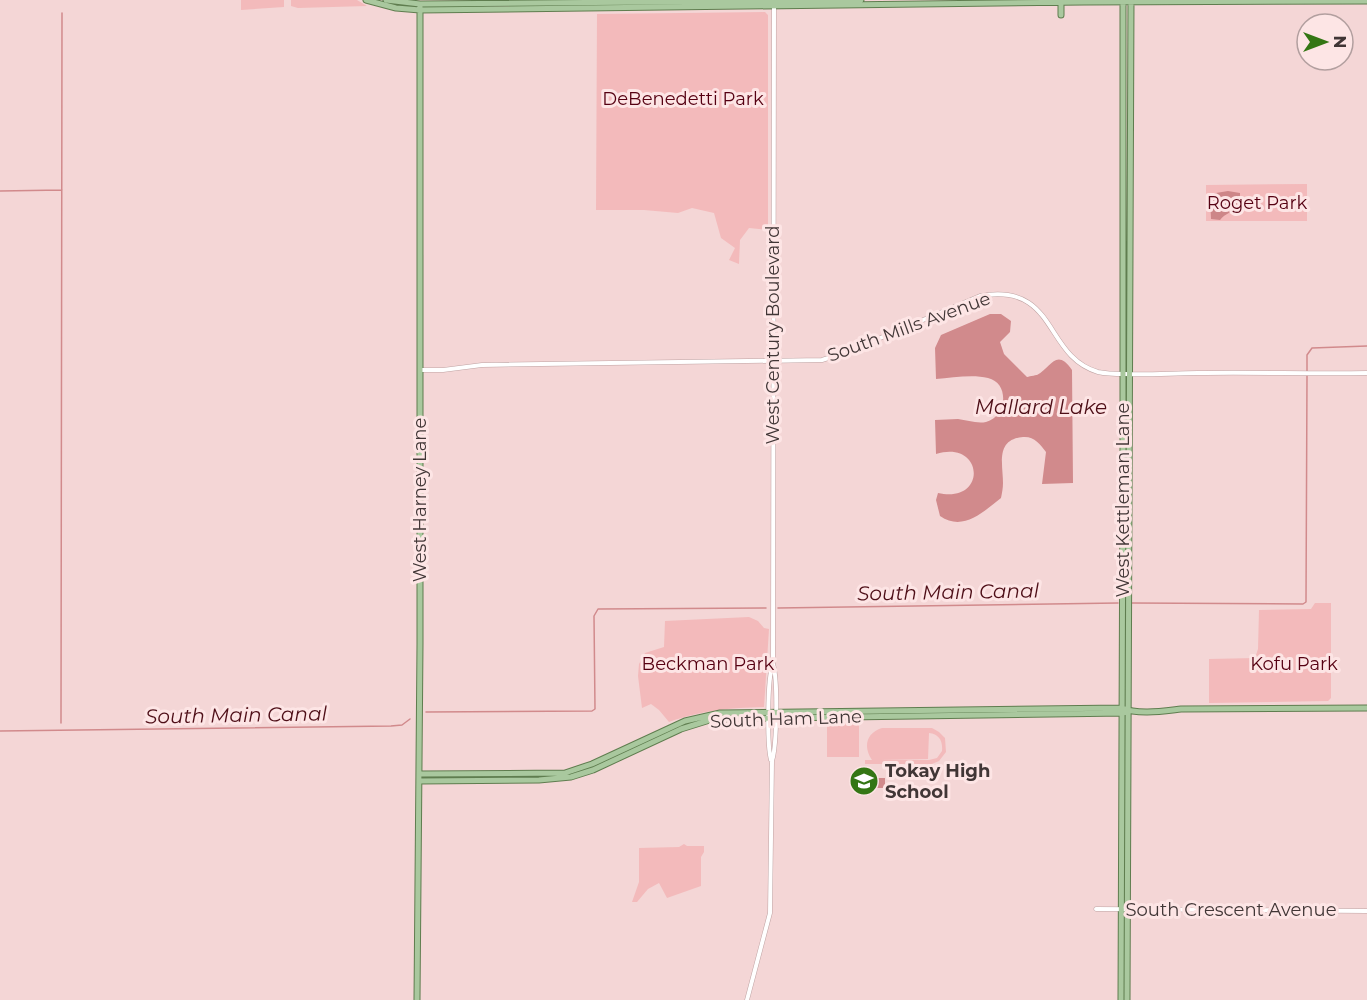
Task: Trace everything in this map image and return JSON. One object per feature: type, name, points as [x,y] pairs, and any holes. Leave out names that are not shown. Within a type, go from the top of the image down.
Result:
[{"type":"main road","points":[[366,0],[391,7],[560,3],[1367,1]]},
{"type":"main road","points":[[386,0],[420,5],[530,9],[861,0]]},
{"type":"main road","points":[[1061,15],[1062,1]]},
{"type":"main road","name":"West Kettleman Lane","points":[[1123,1],[1127,374],[1123,465],[1126,470],[1129,541],[1124,711]]},
{"type":"main road","name":"West Kettleman Lane","points":[[1124,1000],[1124,711],[1131,1]]},
{"type":"main road","points":[[530,9],[534,6],[560,3]]},
{"type":"main road","name":"West Harney Lane","points":[[417,1000],[420,774],[420,5]]},
{"type":"main road","name":"South Ham Lane","points":[[420,774],[565,772],[588,765],[678,723],[720,713],[772,715],[1367,708]]},
{"type":"main road","name":"South Ham Lane","points":[[419,781],[571,777],[593,770],[692,724],[713,719],[772,715]]},
{"type":"main road","name":"West Kettleman Lane","points":[[1124,910],[1120,993],[1124,1000]]},
{"type":"street","name":"West Century Boulevard","points":[[747,1000],[770,914],[772,890],[770,682],[773,664],[774,2]]},
{"type":"street","name":"South Mills Avenue","points":[[419,370],[443,370],[482,365],[774,361],[829,358],[980,296],[999,294],[1016,297],[1033,306],[1051,325],[1067,351],[1083,365],[1098,372],[1127,374],[1367,373]]},
{"type":"street","name":"South Crescent Avenue","points":[[1096,909],[1367,911]]},
{"type":"green space","points":[[241,0],[284,0],[284,7],[241,10]]},
{"type":"green space","points":[[291,0],[357,0],[367,6],[298,8],[291,6]]},
{"type":"green space","name":"DeBenedetti Park","points":[[765,12],[768,15],[768,230],[749,228],[740,240],[739,264],[729,260],[735,248],[721,238],[714,213],[692,208],[678,213],[596,210],[597,14]]},
{"type":"green space","name":"Roget Park","points":[[1307,184],[1307,221],[1206,221],[1206,185]]},
{"type":"green space","name":"Kofu Park","points":[[1315,603],[1331,603],[1331,698],[1328,701],[1209,703],[1209,659],[1255,658],[1258,649],[1259,610],[1311,609]]},
{"type":"green space","name":"Beckman Park","points":[[749,617],[769,629],[764,707],[716,710],[669,722],[651,704],[642,708],[638,676],[639,664],[645,653],[664,647],[665,621]]},
{"type":"green space","points":[[827,723],[859,723],[859,757],[827,757]]},
{"type":"green space","points":[[882,728],[932,728],[945,738],[946,752],[939,761],[932,764],[865,764],[865,760],[872,760],[867,745],[869,737]],"holes":[[[929,733],[938,736],[942,744],[942,751],[937,758],[929,760],[880,759],[928,759]]]},
{"type":"green space","points":[[684,844],[704,846],[701,857],[701,886],[667,898],[659,883],[648,889],[637,902],[632,902],[639,882],[639,848],[679,847]]},
{"type":"shaded area","points":[[1228,191],[1240,193],[1240,207],[1220,220],[1211,219],[1210,194]]},
{"type":"water","name":"Mallard Lake","points":[[990,314],[1001,314],[1011,321],[1010,332],[1000,342],[1004,354],[1027,377],[1037,375],[1058,360],[1062,360],[1072,370],[1073,483],[1042,484],[1046,452],[1034,439],[1023,437],[1014,439],[1008,442],[1002,454],[1001,498],[972,518],[957,522],[940,516],[936,500],[938,493],[954,494],[966,489],[972,482],[974,472],[971,463],[964,455],[952,452],[936,454],[935,420],[958,419],[986,422],[998,414],[1002,407],[1003,393],[995,381],[988,378],[969,376],[936,379],[935,348],[941,335]]},
{"type":"water","points":[[862,778],[885,778],[885,788],[862,788]]},
{"type":"waterway","points":[[61,723],[62,13]]},
{"type":"waterway","points":[[0,191],[62,190]]},
{"type":"waterway","points":[[1307,371],[1307,355],[1312,348],[1367,346]]},
{"type":"waterway","points":[[1132,603],[1303,604],[1306,602],[1307,376]]},
{"type":"waterway","name":"South Main Canal","points":[[778,608],[1118,603]]},
{"type":"waterway","name":"South Main Canal","points":[[426,712],[592,711],[595,709],[594,616],[598,609],[766,608]]},
{"type":"waterway","name":"South Main Canal","points":[[0,731],[391,726],[402,725],[410,719]]},
{"type":"place","name":"Tokay High School","points":[[864,781]]}]
